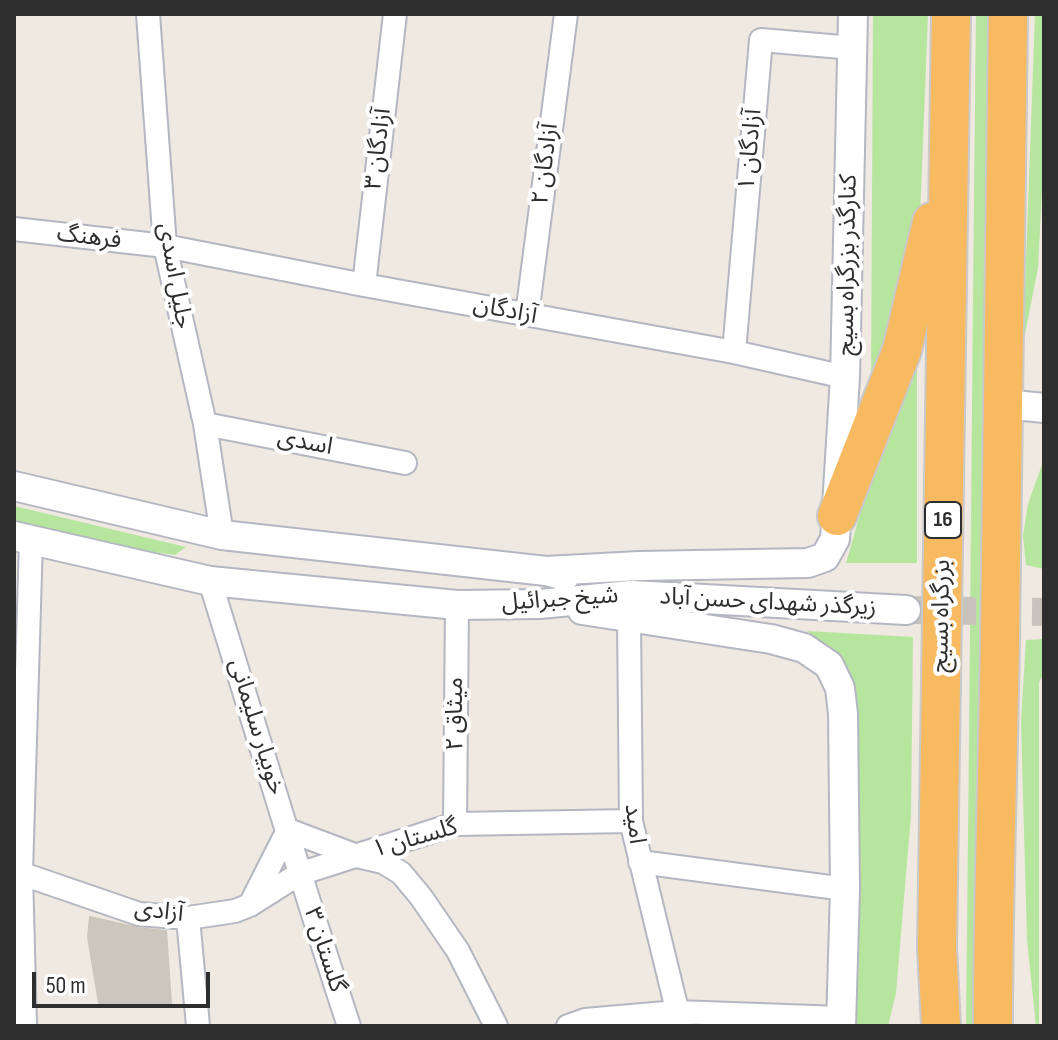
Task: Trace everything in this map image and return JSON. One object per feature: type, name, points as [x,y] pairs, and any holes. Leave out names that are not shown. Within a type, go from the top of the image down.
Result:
[{"type":"highway","name":"بزرگراه بسیج","points":[[941,1026],[937,947],[951,14]]},
{"type":"highway","points":[[993,1026],[1008,14]]},
{"type":"highway","points":[[837,516],[902,350],[949,149]]},
{"type":"highway","points":[[993,888],[1021,1026]]},
{"type":"highway","points":[[917,1026],[937,947]]},
{"type":"street","name":"جلیل اسدی","points":[[148,14],[165,246],[205,424],[222,535]]},
{"type":"street","name":"آزادگان ۳","points":[[364,285],[395,14]]},
{"type":"street","name":"آزادگان ۲","points":[[527,315],[566,14]]},
{"type":"street","name":"کنارگذر بزرگراه بسیج","points":[[546,571],[808,563],[825,557],[835,539],[845,377],[853,14]]},
{"type":"street","name":"آزادگان ۱","points":[[734,352],[761,40],[853,48]]},
{"type":"street","name":"فرهنگ","points":[[14,229],[165,246]]},
{"type":"street","name":"آزادگان","points":[[165,246],[734,352],[845,377]]},
{"type":"street","points":[[1004,404],[1044,408]]},
{"type":"street","name":"اسدی","points":[[205,424],[405,463]]},
{"type":"street","name":"شیخ جبرائیل","points":[[14,486],[222,535],[546,571],[630,606]]},
{"type":"street","points":[[23,538],[17,872],[25,1026]]},
{"type":"street","name":"شیخ جبرائیل","points":[[23,538],[210,581],[457,605],[630,606]]},
{"type":"street","name":"خوبیار سلیمانی","points":[[210,581],[299,874]]},
{"type":"street","name":"میثاق ۲","points":[[455,824],[457,605]]},
{"type":"street","points":[[568,1026],[585,1020],[841,1022],[845,889],[843,714],[840,688],[829,665],[804,648],[630,606]]},
{"type":"street","name":"زیرگذر شهدای حسن آباد","points":[[630,606],[906,610]]},
{"type":"street","name":"امید","points":[[630,606],[631,821],[679,1019]]},
{"type":"street","name":"گلستان ۱","points":[[299,874],[455,824],[631,821]]},
{"type":"street","points":[[250,905],[288,830],[357,856],[383,862],[401,873],[421,897],[458,951],[496,1026]]},
{"type":"street","points":[[640,862],[845,889]]},
{"type":"street","name":"آزادی","points":[[17,872],[139,914],[188,918],[235,911],[299,874]]},
{"type":"street","name":"گلستان ۳","points":[[299,874],[349,1026]]},
{"type":"street","points":[[188,918],[198,1026]]},
{"type":"green space","points":[[873,14],[928,14],[920,218],[871,389]]},
{"type":"green space","points":[[976,14],[987,14],[984,581],[979,1026],[966,1026],[973,267]]},
{"type":"green space","points":[[1035,14],[1044,14],[1043,169],[1038,268],[1023,344]]},
{"type":"green space","points":[[917,315],[917,563],[846,563]]},
{"type":"green space","points":[[1044,459],[1044,569],[1026,565],[1023,536],[1028,504]]},
{"type":"green space","points":[[14,506],[186,547],[175,555],[146,551],[14,520]]},
{"type":"green space","points":[[807,631],[913,637],[911,815],[896,993],[888,1026],[856,1026],[855,686],[840,663]]},
{"type":"green space","points":[[1044,639],[1044,673],[1039,682],[1039,1026],[1036,1026],[1027,940],[1021,721],[1026,640]]},
{"type":"building","points":[[90,917],[166,931],[171,1003],[99,1003],[88,937]]},
{"type":"tunnel","points":[[906,610],[1044,612]]}]
